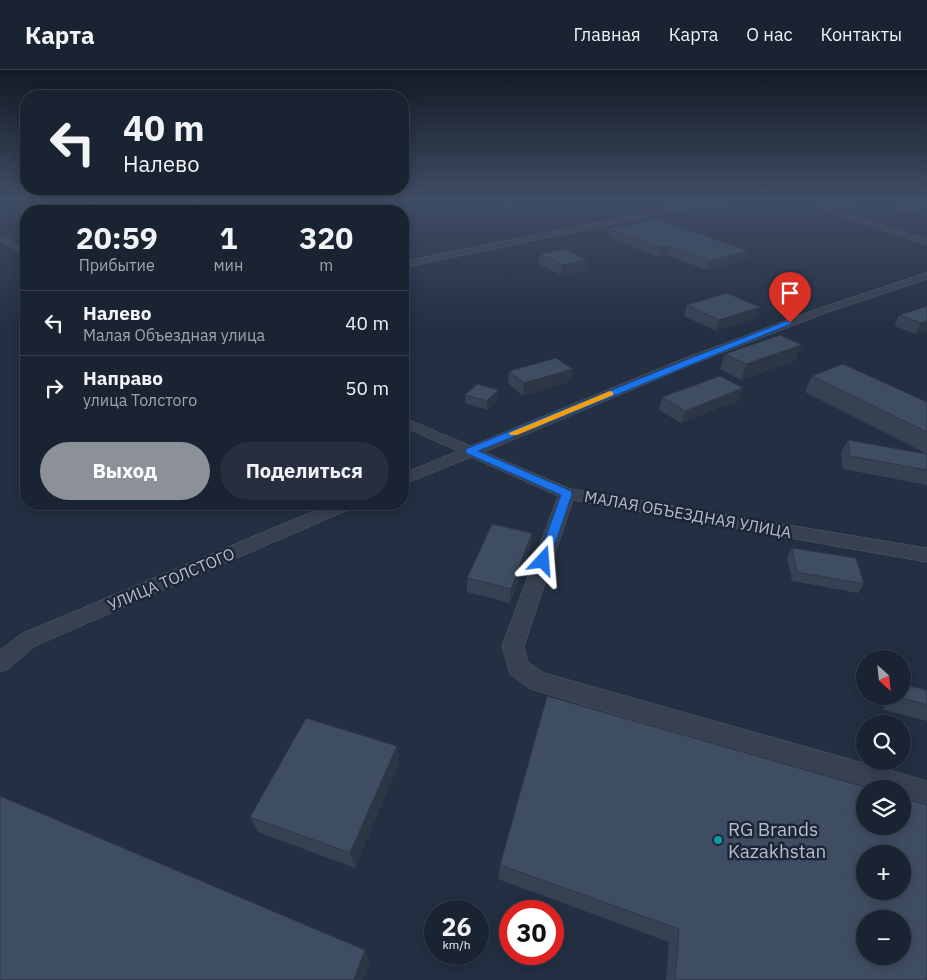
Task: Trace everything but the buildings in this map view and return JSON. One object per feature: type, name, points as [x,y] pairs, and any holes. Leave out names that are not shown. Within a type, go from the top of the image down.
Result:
[{"type":"street","points":[[8,242],[20,248]]},
{"type":"street","points":[[409,264],[513,242]]},
{"type":"street","points":[[409,477],[707,354],[815,314],[927,276]]},
{"type":"street","name":"МАЛАЯ ОБЪЕЗДНАЯ УЛИЦА","points":[[409,424],[567,494],[927,555]]},
{"type":"street","points":[[567,494],[513,646],[518,667],[538,680],[927,794]]},
{"type":"street","name":"УЛИЦА ТОЛСТОГО","points":[[0,663],[28,640],[332,510]]},
{"type":"slow traffic","points":[[513,433],[610,394]]},
{"type":"place","name":"RG Brands Kazakhstan","points":[[718,840]]},
{"type":"route","points":[[543,561],[567,494],[470,451],[689,361],[790,323]]}]
